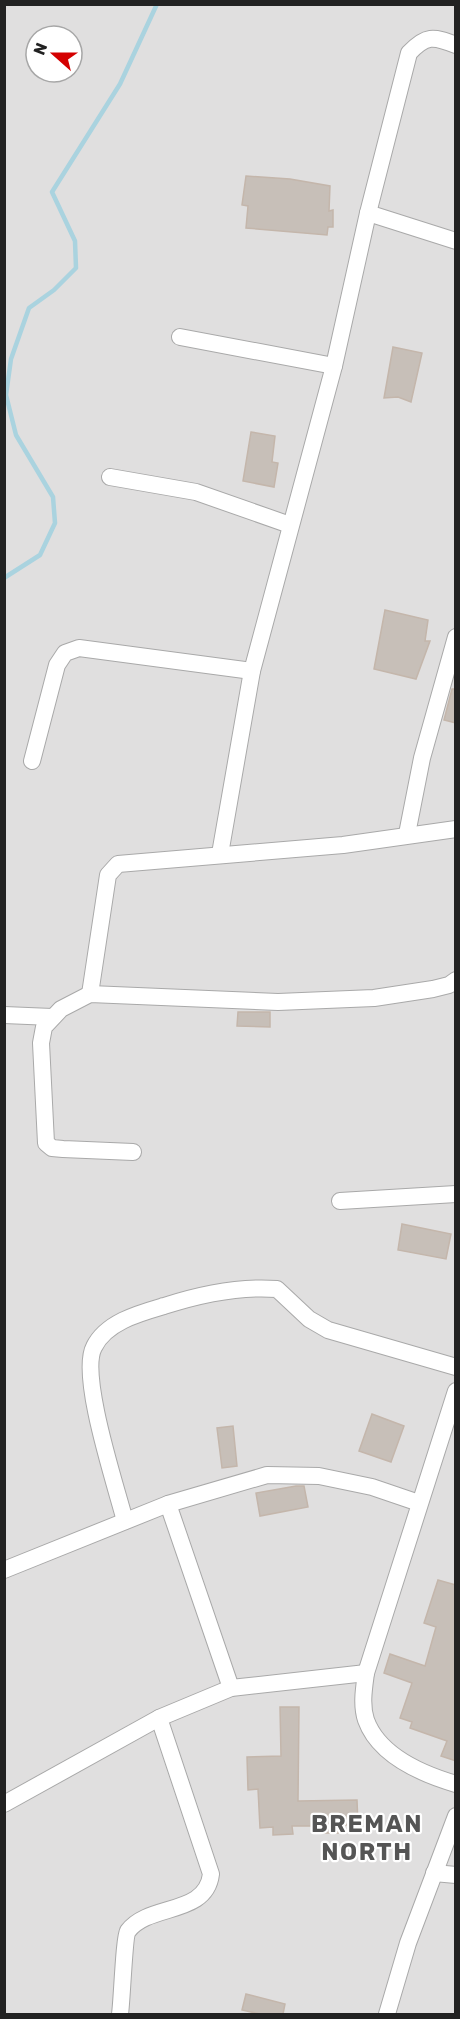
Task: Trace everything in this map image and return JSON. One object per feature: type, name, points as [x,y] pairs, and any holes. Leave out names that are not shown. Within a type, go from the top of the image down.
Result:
[{"type":"street","points":[[220,854],[252,671],[334,366],[368,213],[409,53],[421,41],[437,38],[456,45]]},
{"type":"street","points":[[368,213],[456,241]]},
{"type":"street","points":[[180,337],[334,366]]},
{"type":"street","points":[[110,477],[196,492],[290,525]]},
{"type":"street","points":[[407,834],[422,758],[456,637]]},
{"type":"street","points":[[32,761],[57,665],[65,653],[79,648],[252,671]]},
{"type":"street","points":[[90,994],[108,876],[118,864],[343,845],[407,834],[456,829]]},
{"type":"street","points":[[133,1152],[52,1148],[46,1143],[42,1043],[44,1027],[52,1017],[90,994],[278,1002],[374,998],[433,989],[449,985],[456,980]]},
{"type":"street","points":[[4,1015],[52,1017]]},
{"type":"street","points":[[340,1201],[456,1194]]},
{"type":"street","points":[[125,1521],[92,1390],[91,1361],[94,1347],[104,1334],[136,1315],[192,1298],[252,1289],[277,1289],[309,1319],[328,1330],[456,1367]]},
{"type":"street","points":[[456,1391],[366,1673],[363,1700],[365,1719],[374,1735],[399,1759],[430,1777],[456,1784]]},
{"type":"street","points":[[4,1570],[168,1504],[267,1475],[319,1476],[372,1487],[419,1503]]},
{"type":"street","points":[[168,1504],[231,1688]]},
{"type":"street","points":[[4,1804],[159,1718],[231,1688],[366,1673]]},
{"type":"street","points":[[120,2014],[125,1976],[125,1940],[128,1931],[142,1922],[203,1896],[209,1886],[211,1874],[159,1718]]},
{"type":"street","points":[[387,2014],[408,1943],[456,1816]]},
{"type":"street","points":[[434,1873],[456,1875]]},
{"type":"shaded area","points":[[5,5],[455,5],[455,2014],[5,2014]]},
{"type":"building","points":[[246,176],[290,179],[330,186],[329,211],[333,210],[333,227],[328,227],[327,235],[246,228],[248,206],[242,205]]},
{"type":"building","points":[[393,347],[422,353],[411,402],[398,397],[384,398]]},
{"type":"building","points":[[251,432],[275,436],[272,462],[278,463],[274,487],[243,481]]},
{"type":"building","points":[[385,610],[428,620],[425,641],[430,641],[416,679],[374,669]]},
{"type":"building","points":[[452,689],[456,689],[456,723],[444,720]]},
{"type":"building","points":[[238,1012],[270,1012],[270,1027],[237,1026]]},
{"type":"building","points":[[402,1224],[451,1234],[446,1259],[398,1250]]},
{"type":"building","points":[[372,1414],[404,1426],[391,1462],[359,1451]]},
{"type":"building","points":[[233,1426],[237,1466],[222,1468],[217,1428]]},
{"type":"building","points":[[304,1486],[308,1507],[260,1516],[256,1493]]},
{"type":"building","points":[[438,1580],[456,1585],[456,1761],[441,1756],[447,1741],[410,1728],[412,1722],[400,1718],[412,1683],[384,1673],[390,1654],[425,1666],[436,1627],[424,1623]]},
{"type":"building","points":[[280,1707],[299,1707],[298,1801],[357,1800],[358,1825],[338,1825],[338,1833],[316,1833],[316,1826],[292,1826],[293,1834],[273,1835],[273,1827],[260,1828],[258,1789],[248,1790],[247,1757],[281,1756]]},
{"type":"building","points":[[246,1994],[285,2004],[283,2014],[260,2014],[242,2010]]},
{"type":"waterway","points":[[4,578],[40,555],[55,523],[53,497],[16,435],[6,395],[11,359],[29,308],[54,290],[76,268],[75,241],[52,192],[120,84],[157,4]]},
{"type":"district","name":"BREMAN NORTH","points":[[367,1838]]}]
